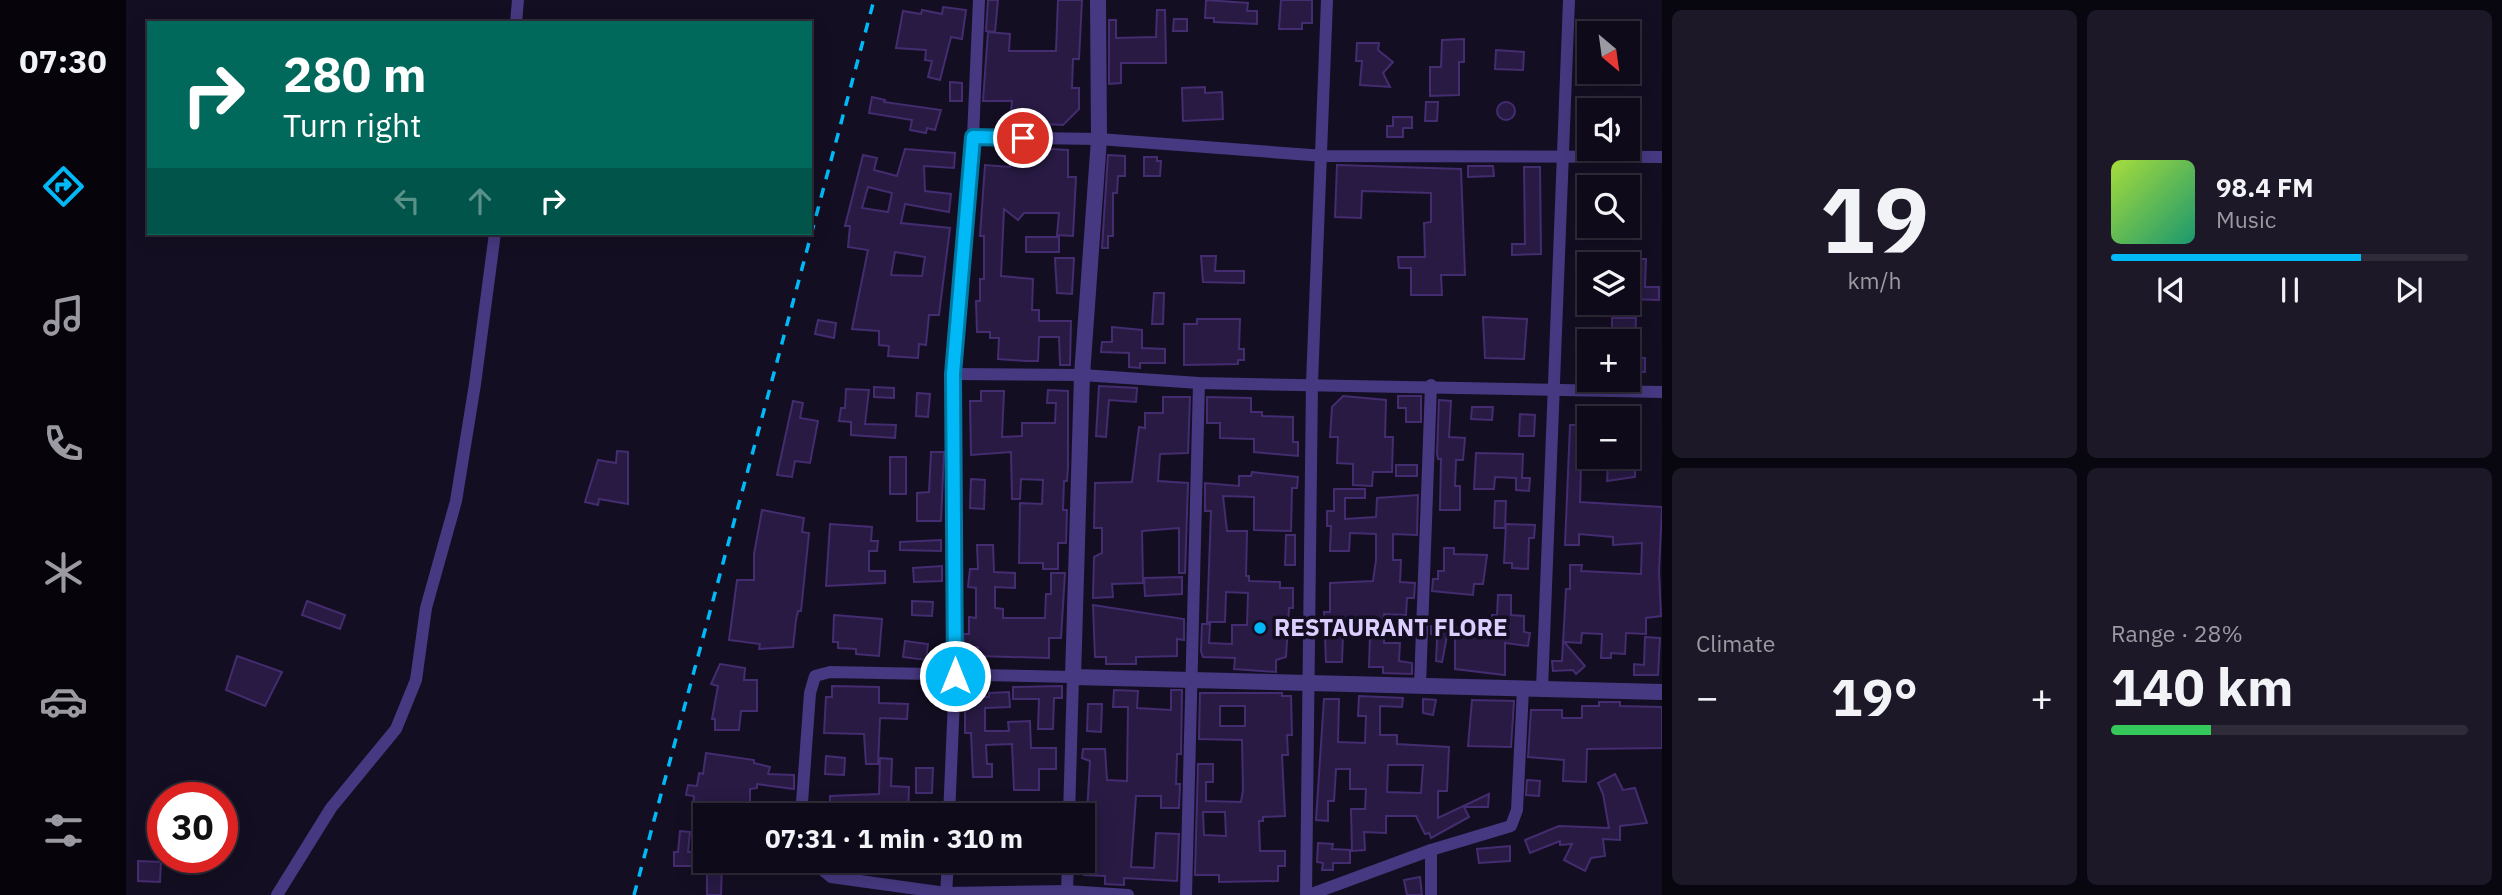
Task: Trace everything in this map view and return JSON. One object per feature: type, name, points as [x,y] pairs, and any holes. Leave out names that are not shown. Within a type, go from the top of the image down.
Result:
[{"type":"street","points":[[516,21],[518,0]]},
{"type":"street","points":[[950,803],[955,676],[953,374],[973,137],[979,0]]},
{"type":"street","points":[[1069,803],[1082,375],[1099,139],[1098,0]]},
{"type":"street","points":[[1328,0],[1324,156],[1312,383],[1308,895],[1431,850],[1511,826],[1515,820],[1524,689]]},
{"type":"street","points":[[1542,689],[1569,0]]},
{"type":"street","points":[[973,137],[1099,139],[1324,156],[1662,157]]},
{"type":"street","points":[[277,895],[331,807],[396,729],[416,680],[426,608],[456,501],[495,235]]},
{"type":"street","points":[[953,374],[1082,375],[1199,383],[1431,385],[1662,392]]},
{"type":"street","points":[[1186,895],[1199,383]]},
{"type":"street","points":[[1420,685],[1431,385]]},
{"type":"street","points":[[802,803],[810,693],[815,676],[830,672],[1662,692]]},
{"type":"street","points":[[1431,850],[1431,895]]},
{"type":"street","points":[[826,873],[831,877],[946,894],[1067,891],[1128,895]]},
{"type":"street","points":[[946,894],[947,873]]},
{"type":"street","points":[[1067,891],[1068,873]]},
{"type":"building","points":[[988,0],[998,0],[995,32],[986,31]]},
{"type":"building","points":[[1058,0],[1082,0],[1079,59],[1073,59],[1072,88],[1079,88],[1079,109],[1063,125],[1010,122],[1012,101],[983,101],[988,32],[1010,34],[1009,51],[1056,51]]},
{"type":"building","points":[[1206,0],[1248,3],[1247,11],[1257,11],[1257,24],[1214,22],[1214,18],[1205,18]]},
{"type":"building","points":[[1281,0],[1312,0],[1312,23],[1302,23],[1302,29],[1279,29]]},
{"type":"building","points":[[943,7],[966,10],[962,39],[951,37],[940,80],[928,77],[932,61],[925,60],[926,50],[896,48],[903,11],[921,14],[922,10],[942,14]]},
{"type":"building","points":[[1157,10],[1165,10],[1166,63],[1121,63],[1121,83],[1109,84],[1109,20],[1116,20],[1116,38],[1156,37]]},
{"type":"building","points":[[1174,19],[1187,19],[1187,31],[1173,31]]},
{"type":"building","points":[[1464,39],[1464,62],[1459,62],[1459,95],[1430,96],[1430,67],[1441,67],[1442,40]]},
{"type":"building","points":[[1357,43],[1379,43],[1378,50],[1393,62],[1383,73],[1390,87],[1360,85],[1362,61],[1356,61]]},
{"type":"building","points":[[1496,50],[1524,52],[1523,70],[1495,69]]},
{"type":"building","points":[[950,82],[962,83],[962,101],[950,101]]},
{"type":"building","points":[[1205,87],[1205,93],[1222,92],[1223,119],[1183,121],[1182,88]]},
{"type":"building","points":[[872,97],[885,100],[884,102],[941,110],[935,130],[927,128],[926,133],[910,130],[912,120],[869,113]]},
{"type":"building","points":[[1426,102],[1438,102],[1437,121],[1425,121]]},
{"type":"building","points":[[1506,102],[1512,105],[1515,111],[1512,117],[1506,120],[1500,117],[1497,111],[1500,105]]},
{"type":"building","points":[[1393,117],[1412,117],[1412,128],[1403,128],[1403,137],[1387,137],[1387,126],[1393,126]]},
{"type":"building","points":[[905,149],[955,153],[954,168],[924,166],[925,191],[951,194],[949,212],[905,204],[901,223],[950,228],[939,315],[929,315],[926,345],[919,344],[918,358],[888,356],[889,346],[879,345],[879,331],[852,329],[868,250],[848,247],[850,226],[845,226],[863,155],[877,158],[874,170],[897,176]],"holes":[[[868,187],[892,193],[888,212],[862,208]],[[895,252],[925,257],[922,276],[891,275]]]},
{"type":"building","points":[[1010,149],[1068,150],[1068,177],[1076,177],[1073,236],[1057,235],[1059,213],[1024,213],[1018,220],[1004,209],[1001,276],[1033,279],[1032,310],[1039,310],[1039,321],[1071,321],[1070,365],[1060,365],[1059,337],[1039,337],[1038,361],[1026,361],[998,359],[999,338],[990,338],[990,332],[977,332],[976,301],[980,301],[980,279],[984,279],[984,236],[980,236],[985,165],[1010,167]]},
{"type":"building","points":[[1108,155],[1125,156],[1125,176],[1118,176],[1117,193],[1113,193],[1113,236],[1108,236],[1108,248],[1102,248]]},
{"type":"building","points":[[1144,157],[1157,157],[1157,161],[1161,161],[1160,176],[1144,176]]},
{"type":"building","points":[[1337,165],[1461,169],[1465,275],[1441,275],[1442,295],[1411,295],[1411,268],[1399,268],[1398,257],[1425,257],[1424,223],[1431,222],[1431,193],[1362,191],[1361,218],[1335,217]]},
{"type":"building","points":[[1468,166],[1493,166],[1494,176],[1468,177]]},
{"type":"building","points":[[1524,167],[1540,167],[1541,254],[1512,255],[1512,244],[1525,244]]},
{"type":"building","points":[[1026,237],[1059,237],[1059,252],[1026,252]]},
{"type":"building","points":[[1201,256],[1216,256],[1215,271],[1244,271],[1244,283],[1203,282]]},
{"type":"building","points":[[1055,258],[1074,258],[1072,294],[1057,293]]},
{"type":"building","points":[[1640,259],[1646,259],[1645,287],[1659,287],[1659,300],[1640,299]]},
{"type":"building","points":[[1154,293],[1164,293],[1163,324],[1152,324]]},
{"type":"building","points":[[1483,317],[1527,319],[1524,359],[1485,358]]},
{"type":"building","points":[[1612,318],[1636,318],[1636,329],[1612,329]]},
{"type":"building","points":[[1197,319],[1240,319],[1239,349],[1244,349],[1244,360],[1238,360],[1238,364],[1184,365],[1184,324],[1197,324]]},
{"type":"building","points":[[818,320],[836,323],[834,338],[815,334]]},
{"type":"building","points":[[1112,327],[1142,330],[1142,348],[1165,349],[1165,363],[1140,363],[1140,368],[1129,367],[1129,353],[1101,352],[1102,342],[1112,342]]},
{"type":"building","points":[[1640,358],[1645,358],[1645,372],[1640,372]]},
{"type":"building","points":[[1099,386],[1137,388],[1136,402],[1109,400],[1106,437],[1096,436]]},
{"type":"building","points":[[874,387],[894,388],[894,398],[874,397]]},
{"type":"building","points":[[846,389],[869,390],[865,424],[896,425],[895,438],[851,435],[851,422],[839,421],[841,408],[845,408]]},
{"type":"building","points":[[1048,390],[1068,391],[1068,467],[1067,481],[1064,481],[1063,510],[1067,510],[1066,543],[1058,543],[1058,569],[1043,569],[1043,563],[1019,563],[1020,503],[1042,504],[1043,480],[1021,479],[1020,499],[1012,499],[1011,452],[971,455],[970,401],[981,401],[981,391],[1004,391],[1002,437],[1022,436],[1022,423],[1055,423],[1056,403],[1047,403]]},
{"type":"building","points":[[917,393],[930,394],[928,417],[916,416]]},
{"type":"building","points":[[1343,396],[1386,400],[1385,437],[1393,437],[1392,472],[1373,472],[1372,486],[1353,485],[1353,464],[1337,463],[1338,437],[1330,437],[1332,407]]},
{"type":"building","points":[[1398,396],[1421,396],[1421,422],[1406,422],[1406,408],[1398,408]]},
{"type":"building","points":[[1163,397],[1190,397],[1188,453],[1160,454],[1158,481],[1188,483],[1185,573],[1179,573],[1179,528],[1142,531],[1143,583],[1112,584],[1113,597],[1093,598],[1094,557],[1102,553],[1102,528],[1094,528],[1095,483],[1132,482],[1139,427],[1145,428],[1145,413],[1163,413]]},
{"type":"building","points":[[1207,397],[1251,398],[1251,412],[1262,412],[1262,416],[1293,417],[1293,442],[1298,442],[1298,456],[1254,452],[1254,439],[1220,438],[1220,423],[1207,423]]},
{"type":"building","points":[[1439,400],[1451,401],[1449,437],[1465,438],[1463,460],[1456,460],[1455,486],[1460,486],[1460,510],[1440,510],[1441,459],[1438,459],[1437,454]]},
{"type":"building","points":[[793,401],[803,403],[800,418],[818,421],[810,463],[795,461],[792,477],[777,475]]},
{"type":"building","points":[[1472,407],[1493,407],[1492,420],[1471,419]]},
{"type":"building","points":[[1520,414],[1535,415],[1534,436],[1519,436]]},
{"type":"building","points":[[1570,425],[1577,425],[1577,469],[1581,469],[1580,502],[1662,507],[1659,571],[1661,616],[1646,618],[1646,634],[1626,633],[1625,654],[1611,653],[1611,658],[1601,658],[1602,634],[1582,633],[1581,643],[1564,642],[1585,666],[1576,674],[1573,670],[1553,671],[1552,661],[1562,661],[1570,565],[1582,565],[1581,571],[1641,574],[1642,543],[1613,545],[1613,537],[1579,534],[1579,545],[1565,545]]},
{"type":"building","points":[[617,451],[628,452],[628,504],[599,499],[598,505],[585,502],[598,460],[616,463]]},
{"type":"building","points":[[931,452],[944,452],[941,521],[917,521],[917,493],[929,492]]},
{"type":"building","points":[[1476,453],[1523,454],[1522,478],[1530,478],[1529,491],[1516,490],[1516,478],[1495,477],[1494,489],[1474,489]]},
{"type":"building","points":[[890,457],[906,457],[906,494],[890,494]]},
{"type":"building","points":[[1396,465],[1417,465],[1417,476],[1396,476]]},
{"type":"building","points":[[1608,469],[1635,469],[1635,477],[1607,481]]},
{"type":"building","points":[[1252,472],[1298,477],[1297,488],[1292,488],[1291,531],[1254,530],[1254,497],[1223,496],[1227,531],[1247,531],[1246,576],[1249,576],[1249,581],[1280,582],[1280,588],[1293,588],[1286,657],[1276,660],[1276,672],[1234,669],[1235,658],[1203,657],[1201,651],[1202,624],[1210,624],[1209,643],[1232,644],[1232,625],[1247,625],[1248,593],[1226,592],[1225,622],[1207,622],[1211,511],[1205,511],[1205,483],[1239,486],[1239,476],[1251,476]]},
{"type":"building","points":[[971,479],[985,480],[984,509],[970,508]]},
{"type":"building","points":[[1334,489],[1365,489],[1365,498],[1345,498],[1345,519],[1376,517],[1377,498],[1418,495],[1417,535],[1393,534],[1393,560],[1401,560],[1400,582],[1415,583],[1414,598],[1407,598],[1406,615],[1384,614],[1384,643],[1400,643],[1399,661],[1412,663],[1412,674],[1383,673],[1383,667],[1369,667],[1370,635],[1343,634],[1342,662],[1326,662],[1324,612],[1330,612],[1330,583],[1373,581],[1376,560],[1376,534],[1350,533],[1349,551],[1330,551],[1331,526],[1327,526],[1327,511],[1334,511]]},
{"type":"building","points":[[1495,501],[1506,501],[1505,528],[1494,528]]},
{"type":"building","points":[[762,510],[804,518],[802,532],[809,533],[801,611],[798,611],[796,620],[793,647],[759,649],[760,644],[729,640],[737,580],[754,580],[754,554]]},
{"type":"building","points":[[830,524],[872,527],[871,541],[878,541],[877,551],[869,551],[869,571],[885,571],[885,583],[826,586]]},
{"type":"building","points":[[1506,524],[1535,525],[1534,538],[1529,538],[1528,569],[1512,568],[1512,563],[1504,563]]},
{"type":"building","points":[[1286,535],[1295,535],[1295,565],[1285,565]]},
{"type":"building","points":[[941,540],[941,551],[900,550],[900,542]]},
{"type":"building","points":[[977,545],[993,545],[994,572],[1015,573],[1015,588],[995,587],[995,608],[1003,609],[1003,618],[1045,618],[1046,594],[1051,594],[1051,573],[1065,573],[1061,638],[1049,638],[1049,658],[978,656],[978,647],[964,647],[963,634],[969,634],[969,617],[976,618],[976,588],[968,587],[970,569],[978,569]]},
{"type":"building","points":[[1444,548],[1454,548],[1454,554],[1487,555],[1483,584],[1474,584],[1473,595],[1432,591],[1433,579],[1438,579],[1438,571],[1444,571]]},
{"type":"building","points":[[942,566],[942,581],[914,582],[913,568]]},
{"type":"building","points":[[1182,577],[1182,594],[1145,596],[1144,578]]},
{"type":"building","points":[[1498,595],[1511,595],[1511,615],[1524,616],[1524,632],[1530,633],[1528,646],[1505,643],[1505,675],[1455,669],[1455,636],[1447,636],[1442,662],[1436,661],[1437,641],[1435,635],[1431,634],[1431,626],[1462,627],[1463,620],[1492,621],[1492,615],[1497,615]]},
{"type":"building","points":[[307,601],[345,615],[340,629],[302,615]]},
{"type":"building","points":[[912,601],[933,602],[932,616],[912,615]]},
{"type":"building","points":[[1093,605],[1184,619],[1184,640],[1177,639],[1177,656],[1136,657],[1136,664],[1106,664],[1106,657],[1095,657]]},
{"type":"building","points":[[834,615],[882,619],[879,656],[856,654],[856,649],[838,648],[838,642],[833,642]]},
{"type":"building","points":[[1645,637],[1660,638],[1658,675],[1634,675],[1634,664],[1644,665]]},
{"type":"building","points":[[905,641],[928,644],[926,660],[903,657]]},
{"type":"building","points":[[237,656],[282,672],[265,706],[226,690]]},
{"type":"building","points":[[720,664],[745,668],[744,680],[757,680],[757,711],[741,711],[739,730],[715,730],[715,719],[712,719],[718,686],[711,684]]},
{"type":"building","points":[[832,686],[879,687],[879,703],[908,704],[907,719],[880,718],[878,764],[866,764],[864,734],[824,733],[826,697],[832,697]]},
{"type":"building","points":[[1062,686],[1062,698],[1054,698],[1053,729],[1038,729],[1039,699],[1013,699],[1013,687]]},
{"type":"building","points":[[1114,690],[1138,691],[1137,708],[1171,710],[1171,690],[1182,690],[1181,754],[1177,754],[1176,784],[1180,784],[1179,808],[1161,808],[1161,796],[1136,796],[1131,867],[1154,868],[1156,833],[1179,834],[1177,881],[1124,878],[1124,885],[1105,884],[1105,876],[1084,875],[1095,873],[1095,803],[1088,803],[1090,761],[1082,758],[1083,749],[1105,749],[1107,780],[1127,781],[1128,707],[1113,707]]},
{"type":"building","points":[[1009,692],[1010,707],[985,708],[985,731],[1009,731],[1008,722],[1030,721],[1031,748],[1056,748],[1056,769],[1039,769],[1039,790],[1014,790],[1012,744],[986,745],[987,764],[992,764],[992,777],[973,777],[971,733],[965,733],[965,697],[989,697],[989,693]]},
{"type":"building","points":[[1200,693],[1282,693],[1282,696],[1291,696],[1292,735],[1287,735],[1288,755],[1282,755],[1285,816],[1263,817],[1263,821],[1259,821],[1260,851],[1285,851],[1285,866],[1278,866],[1278,881],[1219,882],[1219,875],[1195,875],[1198,764],[1213,764],[1213,782],[1206,782],[1206,801],[1241,802],[1243,790],[1242,740],[1199,739]],"holes":[[[1220,706],[1245,706],[1245,726],[1220,726]],[[1203,812],[1225,812],[1226,836],[1204,835]]]},
{"type":"building","points":[[1359,696],[1403,698],[1402,707],[1380,706],[1380,735],[1397,735],[1397,744],[1449,747],[1447,791],[1438,791],[1438,818],[1489,794],[1488,807],[1464,807],[1469,817],[1431,838],[1429,833],[1425,834],[1416,816],[1386,816],[1386,833],[1364,832],[1365,850],[1352,851],[1351,809],[1365,809],[1366,789],[1350,789],[1350,769],[1336,769],[1334,801],[1328,801],[1328,821],[1316,820],[1324,699],[1339,699],[1338,742],[1365,743],[1366,716],[1358,716]],"holes":[[[1388,765],[1423,765],[1421,793],[1387,792]]]},
{"type":"building","points":[[1423,699],[1436,700],[1433,715],[1423,713]]},
{"type":"building","points":[[1472,700],[1514,701],[1511,747],[1468,746]]},
{"type":"building","points":[[1599,702],[1620,702],[1620,706],[1662,707],[1662,748],[1587,749],[1586,782],[1563,781],[1564,760],[1528,757],[1531,710],[1562,710],[1562,718],[1582,718],[1582,706],[1599,706]]},
{"type":"building","points":[[1088,704],[1102,704],[1101,732],[1087,731]]},
{"type":"building","points":[[706,753],[754,760],[754,763],[770,767],[768,774],[794,775],[794,789],[757,784],[757,788],[750,789],[750,803],[693,803],[694,796],[686,795],[688,785],[697,786],[699,773],[703,774]]},
{"type":"building","points":[[826,756],[845,758],[844,775],[825,774]]},
{"type":"building","points":[[880,758],[892,759],[891,786],[909,787],[908,803],[830,803],[830,796],[879,794]]},
{"type":"building","points":[[916,768],[933,768],[932,793],[916,793]]},
{"type":"building","points":[[1615,774],[1623,790],[1635,788],[1647,823],[1620,826],[1620,840],[1603,839],[1605,856],[1591,858],[1585,871],[1564,860],[1572,844],[1560,845],[1560,841],[1530,853],[1525,840],[1559,826],[1609,828],[1603,794],[1598,783]]},
{"type":"building","points":[[1527,780],[1540,781],[1539,796],[1526,795]]},
{"type":"building","points":[[680,831],[690,832],[688,852],[693,852],[693,866],[674,866],[674,852],[678,852]]},
{"type":"building","points":[[1318,843],[1333,844],[1332,849],[1350,850],[1350,863],[1333,863],[1333,870],[1322,870],[1323,863],[1317,862]]},
{"type":"building","points":[[1510,846],[1510,861],[1479,863],[1477,849]]},
{"type":"building","points":[[138,861],[147,861],[147,873],[160,873],[160,882],[138,881]]},
{"type":"building","points":[[707,873],[722,873],[721,895],[707,895]]},
{"type":"building","points":[[1420,877],[1422,895],[1407,895],[1404,880]]},
{"type":"railway","points":[[812,231],[874,0]]},
{"type":"railway","points":[[634,895],[811,235]]},
{"type":"place","name":"RESTAURANT FLORE","points":[[1260,628]]},
{"type":"route","points":[[955,676],[953,374],[973,137],[1023,138]]}]
